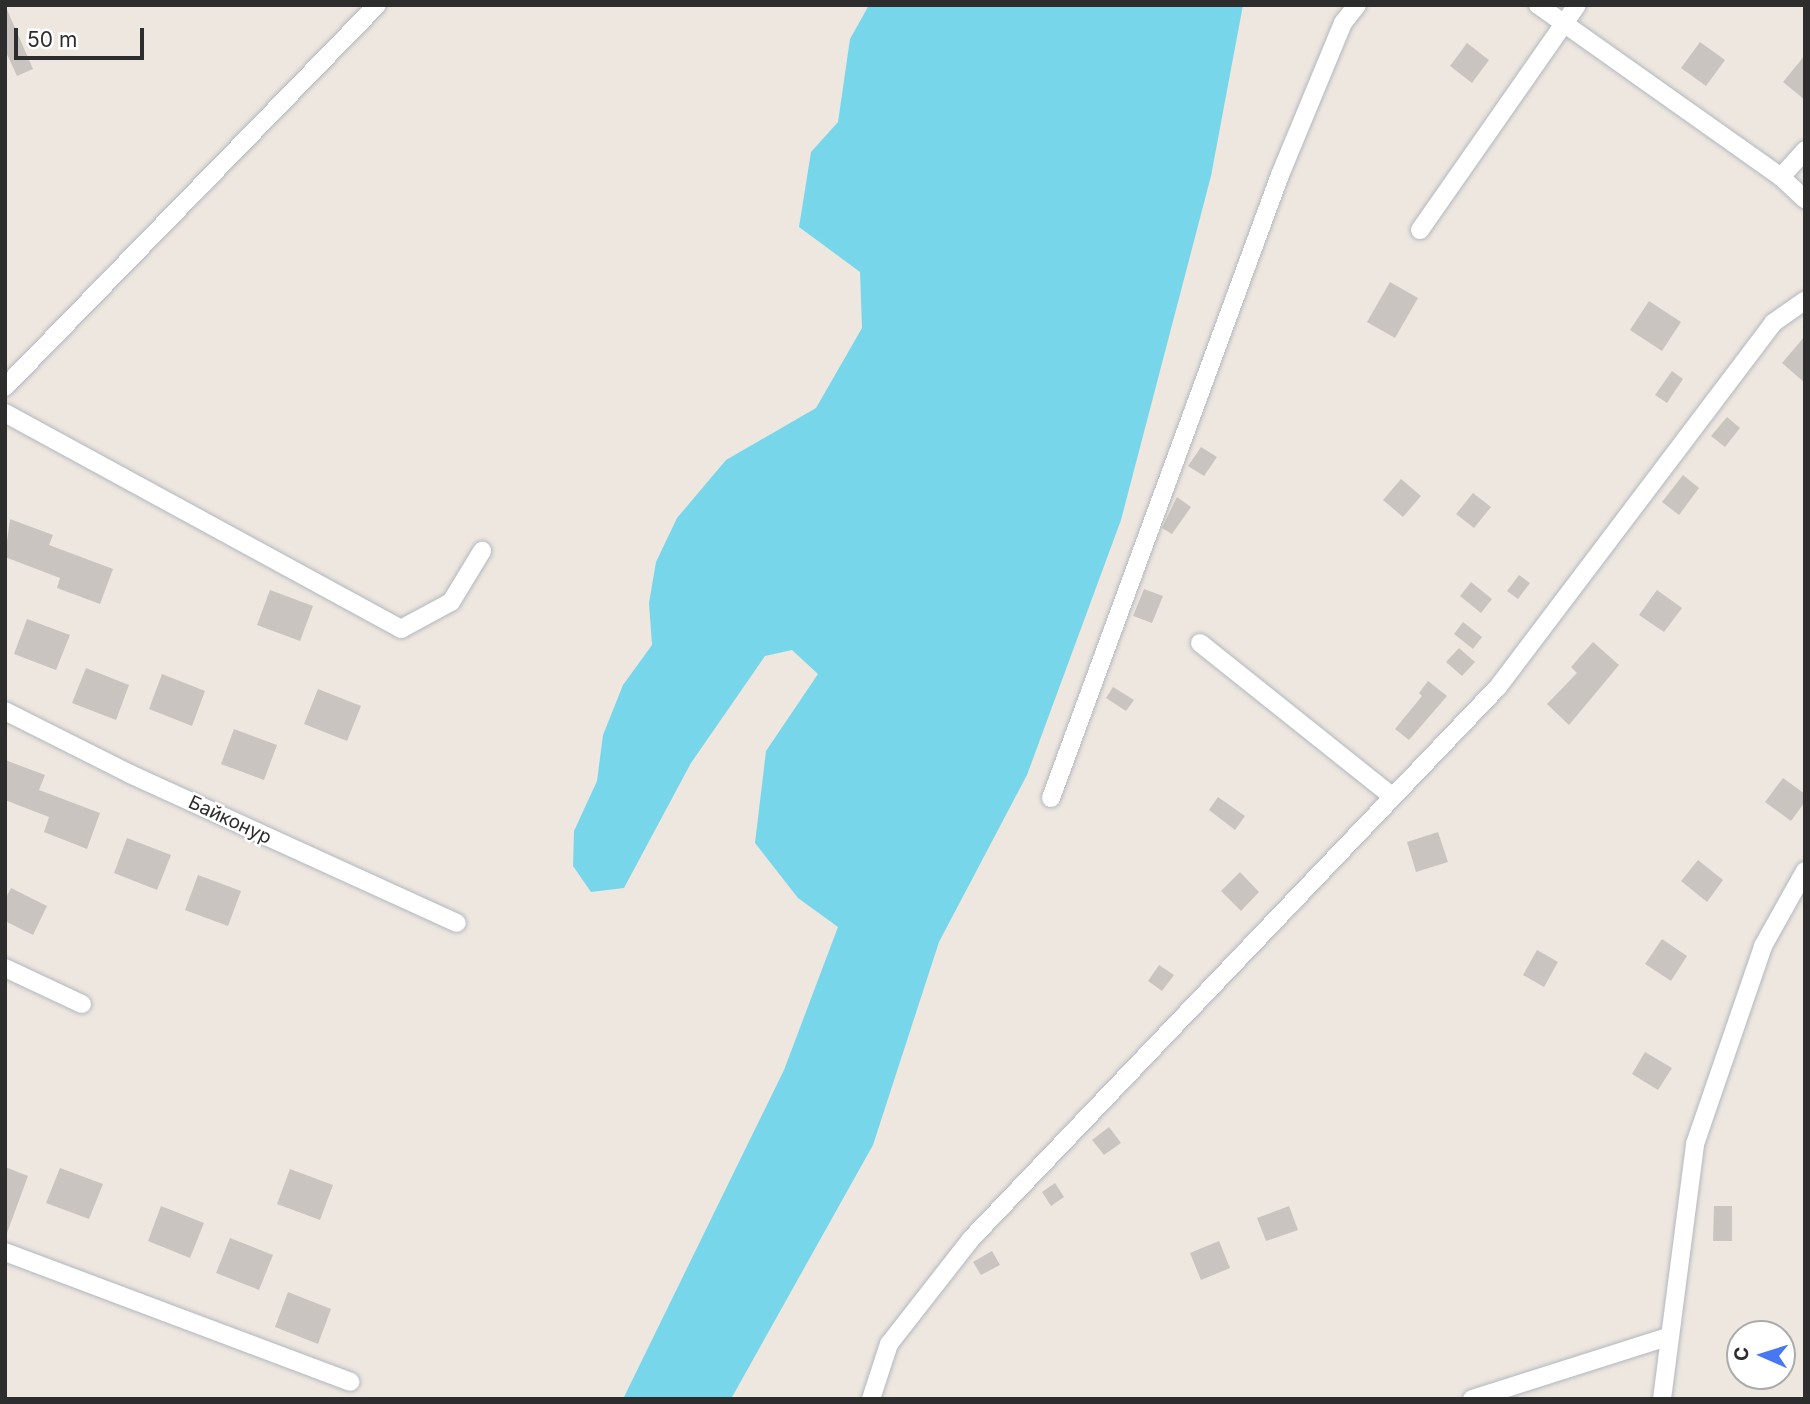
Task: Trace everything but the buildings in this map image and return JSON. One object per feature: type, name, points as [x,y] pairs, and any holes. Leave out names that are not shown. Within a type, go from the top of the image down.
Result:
[{"type":"street","points":[[5,387],[377,5]]},
{"type":"street","points":[[1051,798],[1280,175],[1343,23],[1357,5]]},
{"type":"street","points":[[1538,5],[1781,177],[1805,199]]},
{"type":"street","points":[[1420,230],[1577,5]]},
{"type":"street","points":[[1781,177],[1805,149]]},
{"type":"street","points":[[871,1399],[889,1344],[971,1240],[1498,687],[1773,323],[1805,301]]},
{"type":"street","points":[[5,412],[401,629],[451,602],[482,551]]},
{"type":"street","points":[[1200,643],[1392,796]]},
{"type":"street","name":"Байконур","points":[[5,711],[130,774],[457,923]]},
{"type":"street","points":[[1662,1399],[1667,1337],[1695,1144],[1763,946],[1805,871]]},
{"type":"street","points":[[5,968],[82,1004]]},
{"type":"street","points":[[5,1252],[350,1382]]},
{"type":"street","points":[[1472,1399],[1667,1337]]},
{"type":"water","points":[[869,5],[1243,5],[1211,176],[1121,520],[1027,775],[939,942],[873,1145],[731,1399],[623,1399],[784,1070],[838,927],[798,898],[755,843],[766,751],[818,674],[792,650],[765,656],[691,763],[624,888],[591,892],[573,866],[574,831],[597,781],[603,735],[623,685],[652,645],[649,603],[656,562],[677,518],[726,460],[816,408],[862,328],[860,272],[799,227],[811,152],[838,122],[850,39]]}]
